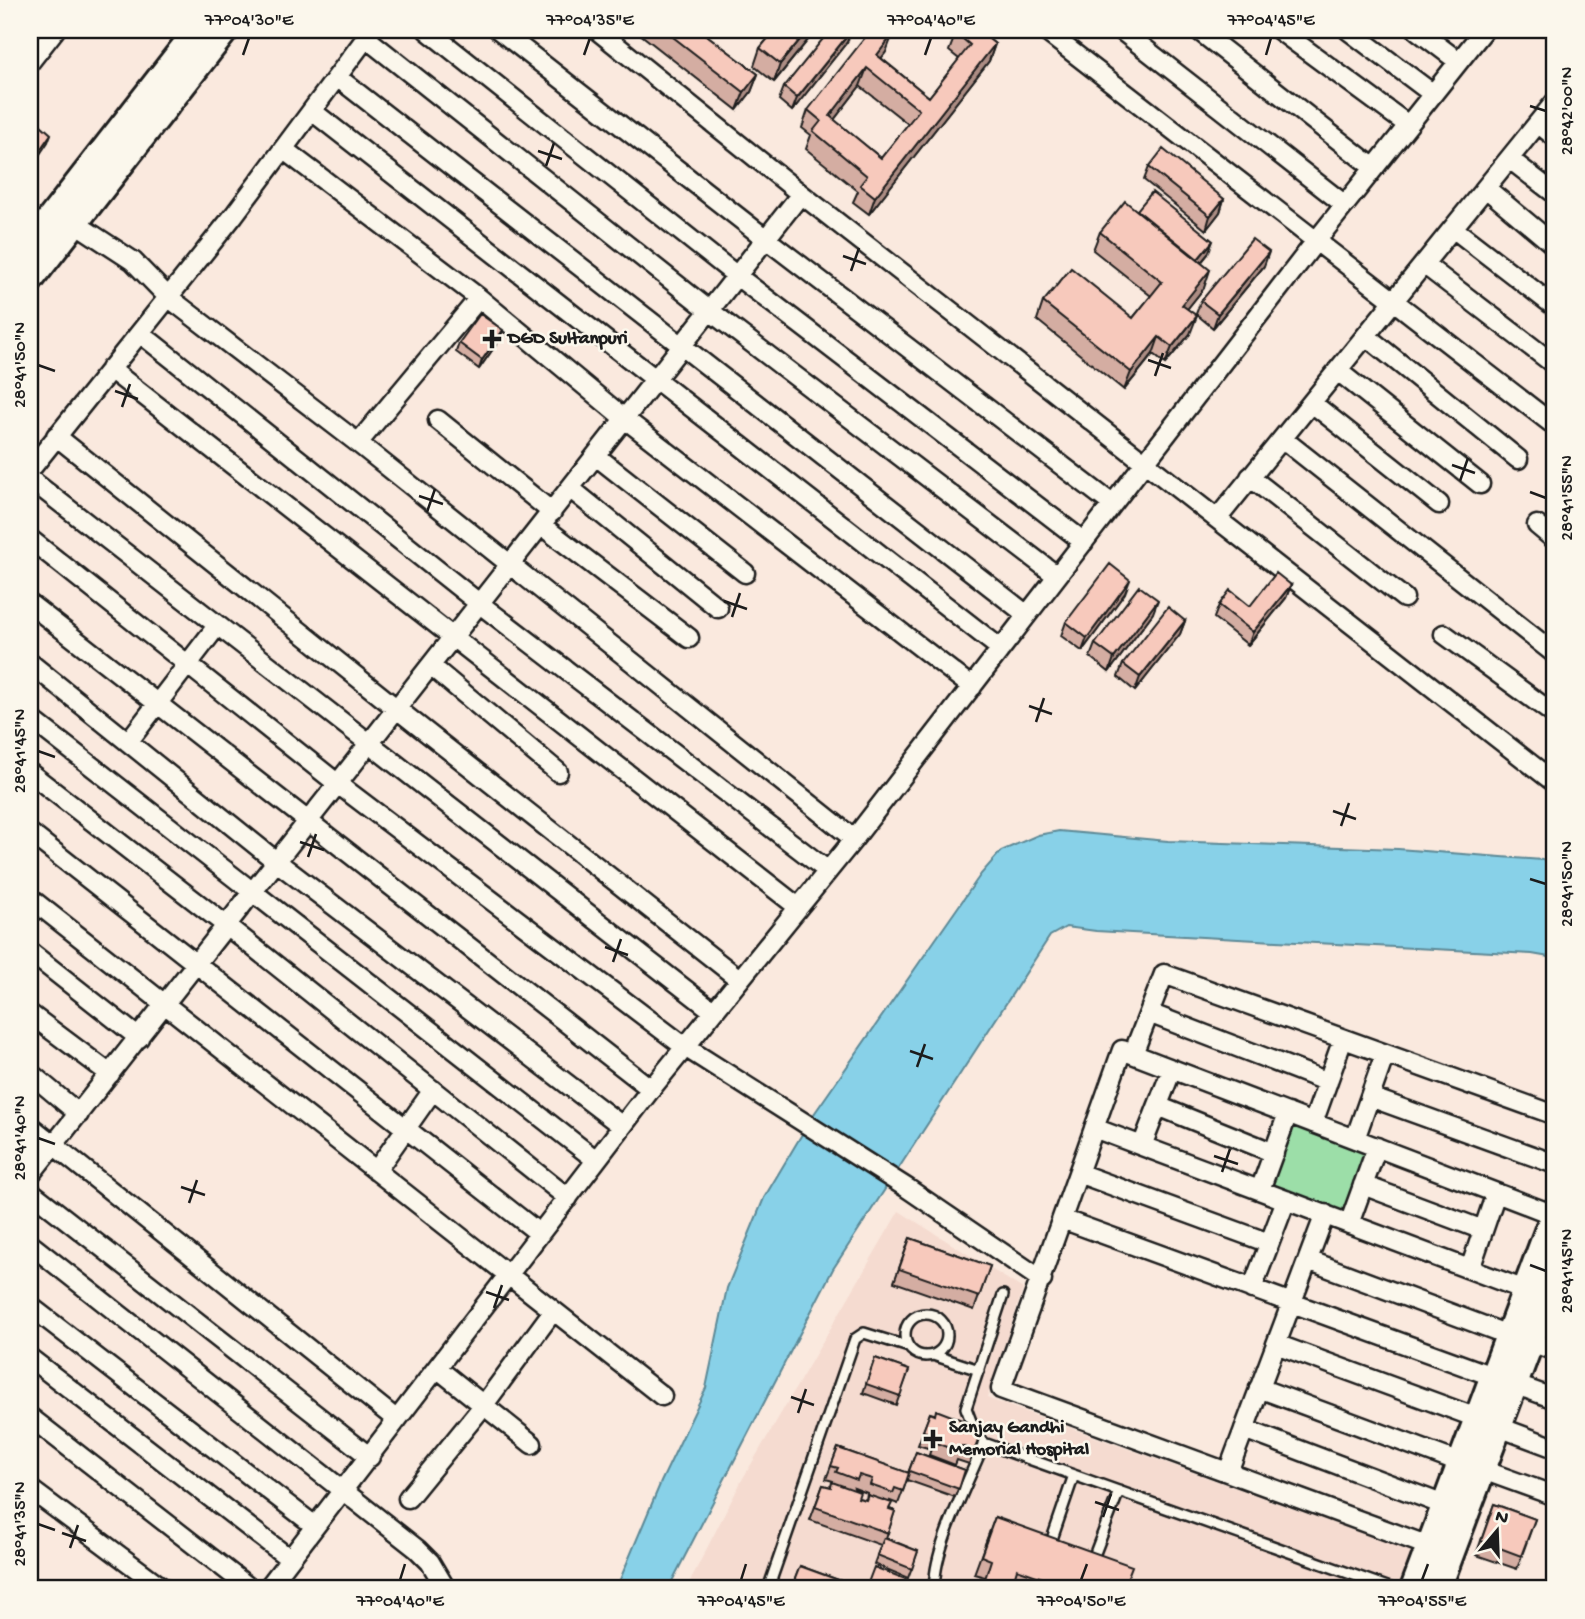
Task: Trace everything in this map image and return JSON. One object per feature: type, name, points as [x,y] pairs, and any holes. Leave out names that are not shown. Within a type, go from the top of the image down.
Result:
[{"type":"street","points":[[31,59],[55,30]]},
{"type":"street","points":[[30,244],[197,30]]},
{"type":"street","points":[[30,281],[226,30]]},
{"type":"street","points":[[427,30],[737,276],[1084,542]]},
{"type":"street","points":[[499,30],[1112,504]]},
{"type":"street","points":[[597,30],[801,194],[1555,783]]},
{"type":"street","points":[[1044,30],[1555,426]]},
{"type":"street","points":[[1121,30],[1345,205]]},
{"type":"street","points":[[1198,30],[1374,168]]},
{"type":"street","points":[[1279,30],[1408,125]]},
{"type":"street","points":[[1349,30],[1433,94]]},
{"type":"street","points":[[1417,30],[1458,61]]},
{"type":"street","points":[[267,1589],[622,1126],[854,839],[1316,241],[1484,30]]},
{"type":"street","points":[[30,470],[168,297],[369,34],[709,311],[1057,576]]},
{"type":"street","points":[[337,77],[1027,615]]},
{"type":"street","points":[[1217,519],[1511,160],[1555,102]]},
{"type":"street","points":[[312,111],[1001,649]]},
{"type":"street","points":[[1538,123],[1555,137]]},
{"type":"street","points":[[283,149],[479,298],[625,418],[972,687]]},
{"type":"street","points":[[1511,160],[1555,194]]},
{"type":"street","points":[[1487,189],[1555,246]]},
{"type":"street","points":[[30,1175],[801,194]]},
{"type":"street","points":[[75,223],[133,261],[168,297],[358,443],[854,839]]},
{"type":"street","points":[[1454,229],[1555,307]]},
{"type":"street","points":[[1425,265],[1555,365]]},
{"type":"street","points":[[358,443],[479,298]]},
{"type":"street","points":[[140,332],[480,604],[828,871]]},
{"type":"street","points":[[1366,337],[1518,459]]},
{"type":"street","points":[[110,369],[798,907]]},
{"type":"street","points":[[1338,371],[1480,484]]},
{"type":"street","points":[[1311,403],[1439,504]]},
{"type":"street","points":[[438,420],[547,519],[689,638]]},
{"type":"street","points":[[56,436],[739,979]]},
{"type":"street","points":[[1283,439],[1555,653]]},
{"type":"street","points":[[596,456],[745,573]]},
{"type":"street","points":[[1250,477],[1404,598]]},
{"type":"street","points":[[30,479],[712,1012]]},
{"type":"street","points":[[571,489],[718,608]]},
{"type":"street","points":[[1537,525],[1555,540]]},
{"type":"street","points":[[30,539],[338,784],[685,1047],[907,1188],[1042,1280]]},
{"type":"street","points":[[30,604],[651,1089]]},
{"type":"street","points":[[128,742],[217,626]]},
{"type":"street","points":[[1444,634],[1555,715]]},
{"type":"street","points":[[30,663],[277,862],[622,1126]]},
{"type":"street","points":[[431,666],[558,772]]},
{"type":"street","points":[[30,718],[596,1160]]},
{"type":"street","points":[[30,773],[568,1198]]},
{"type":"street","points":[[30,833],[540,1234]]},
{"type":"street","points":[[30,898],[662,1396]]},
{"type":"street","points":[[30,952],[139,1038]]},
{"type":"street","points":[[1133,1054],[1164,974],[1555,1115]]},
{"type":"street","points":[[1149,1013],[1328,1082]]},
{"type":"street","points":[[30,1014],[110,1074]]},
{"type":"street","points":[[1313,1123],[1343,1039]]},
{"type":"street","points":[[1437,1589],[1440,1550],[1448,1519],[1472,1466],[1504,1381],[1532,1342],[1546,1292],[1554,1212],[1496,1193],[1122,1050],[1001,1389],[1440,1550]]},
{"type":"street","points":[[1355,1139],[1385,1054]]},
{"type":"street","points":[[1142,1146],[1172,1069]]},
{"type":"street","points":[[30,1073],[79,1114]]},
{"type":"street","points":[[376,1171],[433,1090]]},
{"type":"street","points":[[1370,1097],[1555,1164]]},
{"type":"street","points":[[1158,1106],[1273,1153]]},
{"type":"street","points":[[1260,1190],[1288,1114]]},
{"type":"street","points":[[30,1126],[397,1420]]},
{"type":"street","points":[[1094,1128],[1470,1269],[1546,1292]]},
{"type":"street","points":[[1349,1224],[1377,1147]]},
{"type":"street","points":[[1079,1173],[1269,1243]]},
{"type":"street","points":[[1363,1185],[1483,1230]]},
{"type":"street","points":[[30,1191],[370,1457]]},
{"type":"street","points":[[1470,1269],[1496,1193]]},
{"type":"street","points":[[1252,1289],[1286,1200]]},
{"type":"street","points":[[1228,1472],[1325,1214]]},
{"type":"street","points":[[1062,1219],[1555,1399]]},
{"type":"street","points":[[30,1244],[430,1562],[446,1589]]},
{"type":"street","points":[[1308,1259],[1508,1335]]},
{"type":"street","points":[[1504,1381],[1508,1335],[1546,1292]]},
{"type":"street","points":[[30,1306],[315,1526]]},
{"type":"street","points":[[408,1498],[483,1406],[553,1311]]},
{"type":"street","points":[[1532,1342],[1555,1351]]},
{"type":"street","points":[[1276,1345],[1555,1448]]},
{"type":"street","points":[[30,1359],[290,1559]]},
{"type":"street","points":[[438,1368],[532,1444]]},
{"type":"street","points":[[1259,1388],[1555,1496]]},
{"type":"street","points":[[30,1417],[251,1589]]},
{"type":"street","points":[[1244,1429],[1448,1519]]},
{"type":"street","points":[[30,1489],[164,1589]]},
{"type":"street","points":[[1413,1589],[1440,1550]]},
{"type":"lane","points":[[1003,1295],[967,1408],[974,1429],[984,1443],[1393,1589]]},
{"type":"lane","points":[[909,1347],[905,1338],[910,1322],[923,1314],[934,1315],[944,1323],[947,1335],[943,1347],[933,1355]]},
{"type":"lane","points":[[768,1589],[853,1344],[859,1335],[864,1334],[909,1347],[920,1355],[933,1355],[979,1370]]},
{"type":"lane","points":[[935,1589],[936,1571],[948,1533],[984,1443]]},
{"type":"lane","points":[[1057,1554],[1051,1550],[1049,1543],[1074,1475]]},
{"type":"lane","points":[[1085,1563],[1094,1559],[1119,1491]]},
{"type":"lane","points":[[1358,1589],[1362,1577]]},
{"type":"shaded area","name":"Sanjay Gandhi Memorial Hospital","points":[[899,1211],[1023,1289],[987,1398],[1413,1552],[1399,1589],[686,1589],[742,1480]]},
{"type":"green space","points":[[1288,1119],[1372,1150],[1347,1219],[1263,1188]]},
{"type":"water","points":[[1059,831],[1168,841],[1398,849],[1555,861],[1555,958],[1532,954],[1096,931],[1066,927],[1050,936],[833,1269],[668,1589],[616,1589],[661,1482],[706,1388],[727,1288],[764,1198],[814,1114],[981,874],[1001,851],[1038,835]]},
{"type":"building","points":[[664,30],[700,30],[758,74],[744,92]]},
{"type":"building","points":[[775,30],[808,30],[780,64],[760,48]]},
{"type":"building","points":[[830,30],[852,30],[797,98],[784,87]]},
{"type":"building","points":[[871,30],[887,30],[893,34],[877,55],[929,97],[970,45],[956,33],[958,30],[980,30],[995,44],[875,197],[860,185],[867,176],[813,131],[821,121],[808,110]],"holes":[[[867,68],[919,110],[881,158],[830,116]]]},
{"type":"building","points":[[33,118],[51,134],[32,161],[30,122]]},
{"type":"building","points":[[1163,149],[1224,199],[1210,216],[1149,167]]},
{"type":"building","points":[[1152,192],[1213,241],[1198,259],[1137,210]]},
{"type":"building","points":[[1125,201],[1210,270],[1182,305],[1197,316],[1172,347],[1159,337],[1131,372],[1043,302],[1071,268],[1133,318],[1162,282],[1100,232]]},
{"type":"building","points":[[1252,239],[1269,252],[1218,314],[1201,301]]},
{"type":"building","points":[[480,314],[503,330],[482,360],[459,343]]},
{"type":"building","points":[[1110,564],[1130,580],[1087,638],[1066,622]]},
{"type":"building","points":[[1276,573],[1291,585],[1253,632],[1219,605],[1230,590],[1250,606]]},
{"type":"building","points":[[1139,586],[1158,600],[1114,658],[1095,644]]},
{"type":"building","points":[[1168,607],[1185,621],[1140,677],[1123,664]]},
{"type":"building","points":[[910,1238],[990,1266],[979,1297],[899,1269]]},
{"type":"building","points":[[875,1358],[909,1370],[900,1396],[866,1384]]},
{"type":"building","points":[[936,1410],[983,1428],[974,1451],[962,1446],[960,1452],[933,1442],[936,1436],[923,1431],[930,1413],[935,1415]]},
{"type":"building","points":[[838,1448],[909,1473],[903,1491],[895,1488],[893,1493],[870,1485],[872,1479],[859,1475],[857,1480],[836,1472],[838,1468],[831,1466]]},
{"type":"building","points":[[916,1452],[965,1470],[959,1489],[909,1471]]},
{"type":"building","points":[[832,1482],[860,1492],[858,1498],[866,1500],[868,1495],[892,1503],[889,1509],[895,1511],[888,1533],[815,1507],[823,1485],[831,1487]]},
{"type":"building","points":[[1494,1504],[1535,1519],[1521,1556],[1481,1541]]},
{"type":"building","points":[[995,1517],[1132,1566],[1123,1589],[1074,1589],[1017,1569],[1011,1589],[985,1579],[991,1560],[981,1556]]},
{"type":"building","points":[[884,1538],[918,1551],[912,1569],[877,1555]]},
{"type":"building","points":[[800,1566],[863,1589],[809,1589],[793,1584]]},
{"type":"building","points":[[874,1567],[908,1580],[905,1589],[866,1588]]},
{"type":"building","points":[[1550,1573],[1555,1575],[1555,1589],[1544,1589]]},
{"type":"place","name":"DGD Sultanpuri","points":[[492,339]]},
{"type":"place","name":"Sanjay Gandhi Memorial Hospital","points":[[933,1439]]}]
